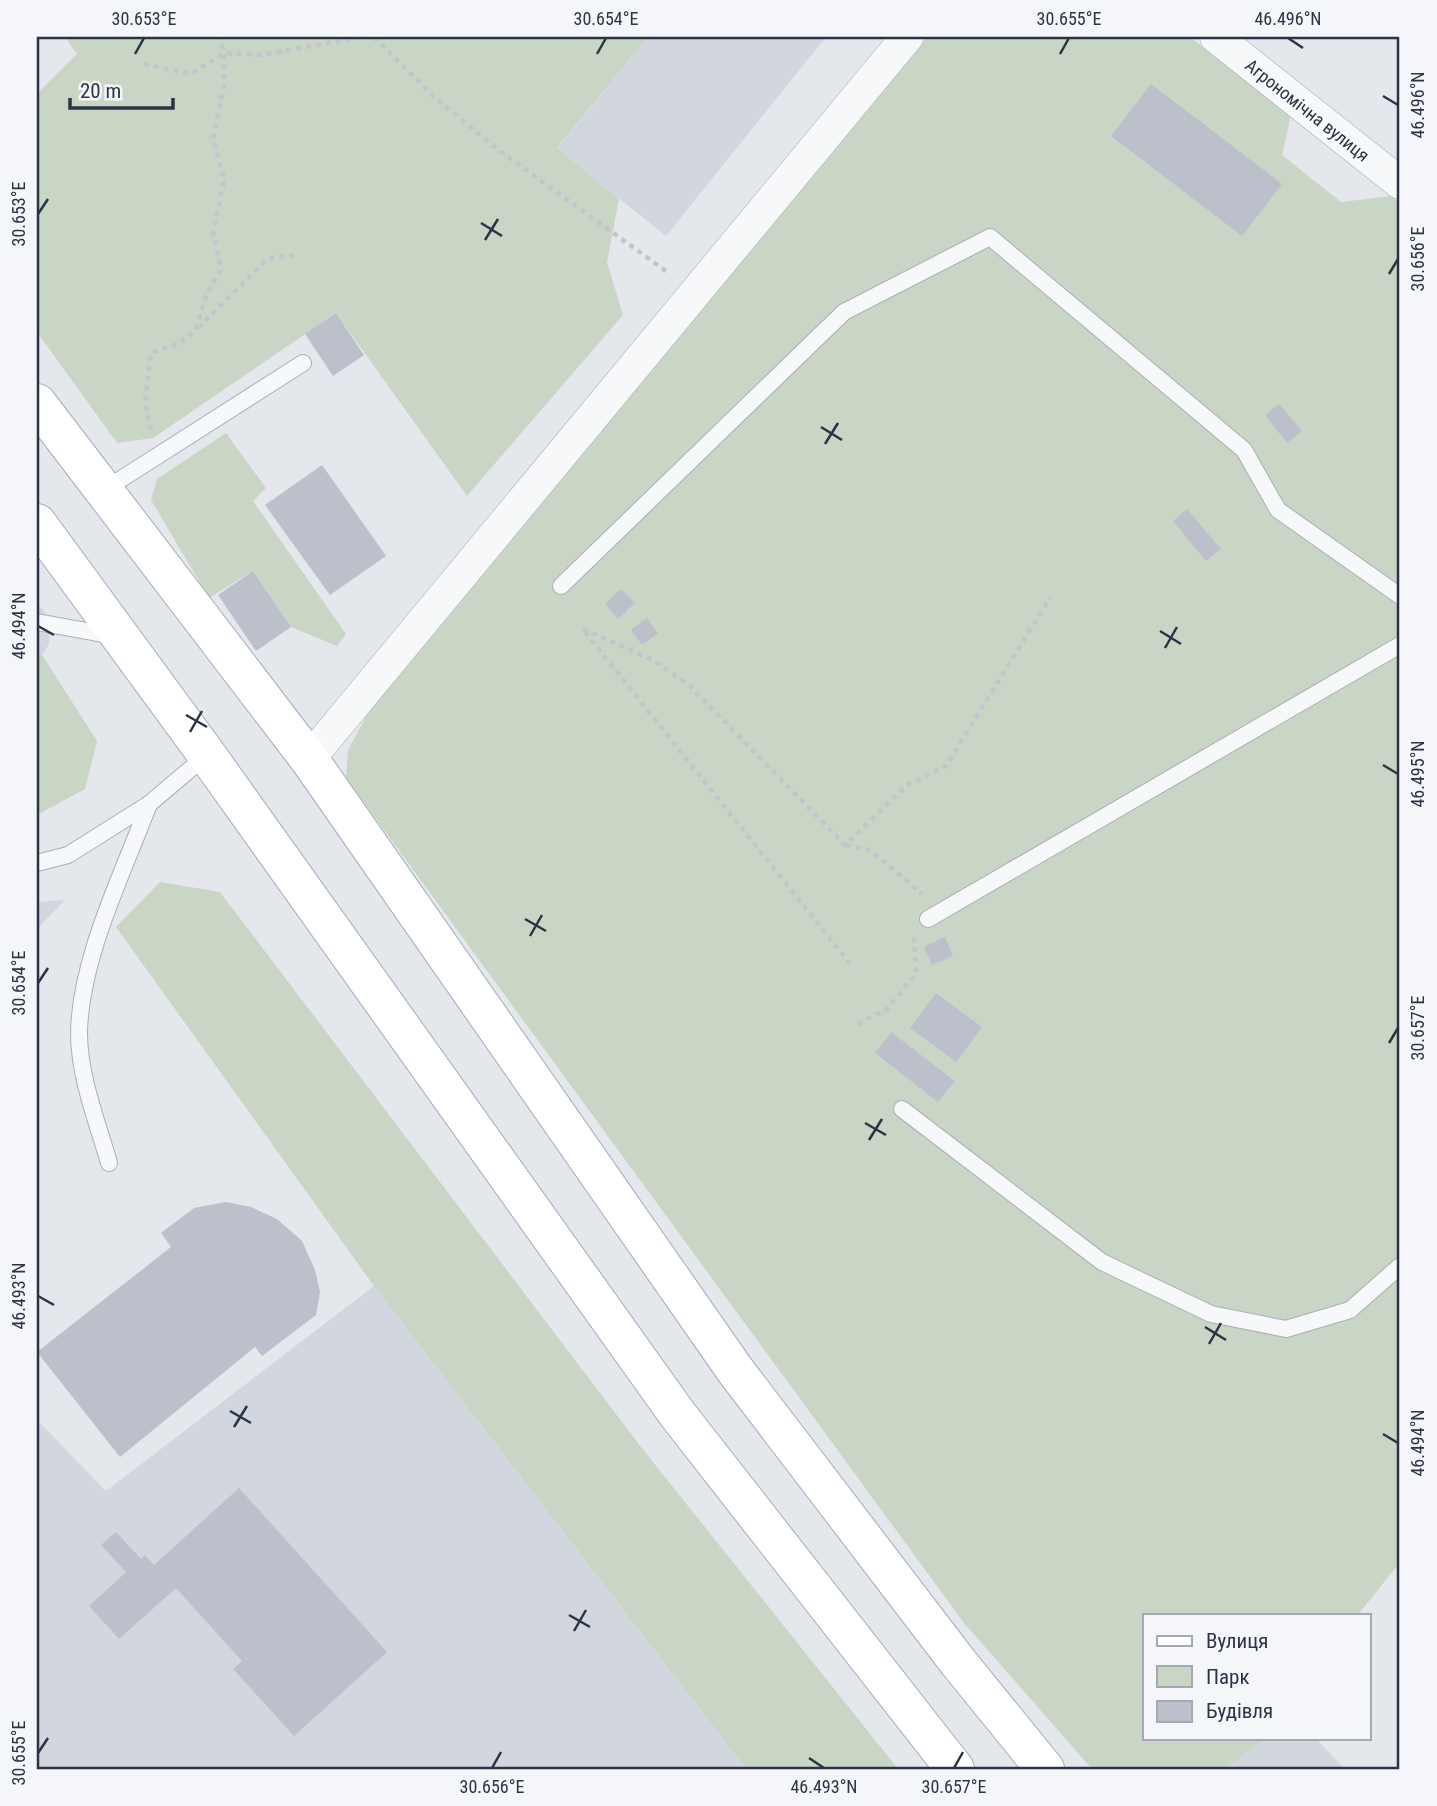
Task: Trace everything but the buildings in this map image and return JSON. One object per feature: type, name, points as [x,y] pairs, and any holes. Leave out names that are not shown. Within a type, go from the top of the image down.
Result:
[{"type":"main road","points":[[37,403],[309,758],[734,1370],[958,1662],[1045,1769]]},
{"type":"main road","points":[[37,523],[207,755],[678,1415],[955,1769]]},
{"type":"street","points":[[309,758],[907,37]]},
{"type":"street","name":"Агрономічна вулиця","points":[[1216,37],[1400,183]]},
{"type":"lane","points":[[561,586],[844,312],[990,237],[1244,450],[1278,510],[1400,596]]},
{"type":"lane","points":[[102,491],[303,363]]},
{"type":"lane","points":[[37,622],[121,637]]},
{"type":"lane","points":[[934,915],[1400,645]]},
{"type":"lane","points":[[37,863],[68,855],[149,804],[207,755]]},
{"type":"lane","points":[[109,1163],[85,1078],[79,1034],[85,990],[98,940],[149,804]]},
{"type":"lane","points":[[902,1109],[1102,1262],[1211,1314],[1286,1329],[1350,1310],[1400,1266]]},
{"type":"path","points":[[195,331],[207,293],[220,271],[213,231],[224,180],[213,139],[224,85],[224,53],[219,37]]},
{"type":"path","points":[[144,64],[191,74],[224,53],[261,55],[361,37]]},
{"type":"path","points":[[374,37],[433,96],[497,149],[695,293]]},
{"type":"path","points":[[155,455],[145,403],[151,353],[178,344],[195,331],[236,286],[268,258],[299,255]]},
{"type":"path","points":[[845,845],[907,785],[946,766],[1050,598]]},
{"type":"path","points":[[851,965],[583,629],[653,660],[690,686],[845,845],[870,850],[908,880],[934,915],[914,935],[916,974],[887,1009],[858,1024]]},
{"type":"shaded area","points":[[648,37],[826,37],[666,236],[557,149]]},
{"type":"shaded area","points":[[37,602],[50,620],[49,644],[42,655],[37,655]]},
{"type":"shaded area","points":[[65,900],[37,929],[37,902]]},
{"type":"shaded area","points":[[374,1286],[746,1769],[37,1769],[37,1420],[106,1491]]},
{"type":"shaded area","points":[[1265,1740],[1317,1740],[1345,1769],[1224,1769]]},
{"type":"green space","points":[[65,37],[648,37],[557,148],[619,199],[607,262],[623,315],[467,496],[336,313],[153,438],[117,443],[37,332],[37,94],[77,54]]},
{"type":"green space","points":[[927,37],[1190,37],[1291,115],[1282,155],[1341,202],[1392,196],[1400,202],[1400,1562],[1359,1614],[1143,1614],[1143,1740],[1265,1740],[1224,1769],[1092,1769],[964,1623],[346,778],[348,750],[369,711]]},
{"type":"green space","points":[[226,433],[266,488],[253,501],[346,634],[337,646],[291,627],[253,571],[209,598],[151,500],[157,479]]},
{"type":"green space","points":[[37,655],[42,655],[97,741],[85,789],[37,815]]},
{"type":"green space","points":[[160,882],[220,892],[641,1447],[898,1769],[746,1769],[374,1286],[116,927]]}]
